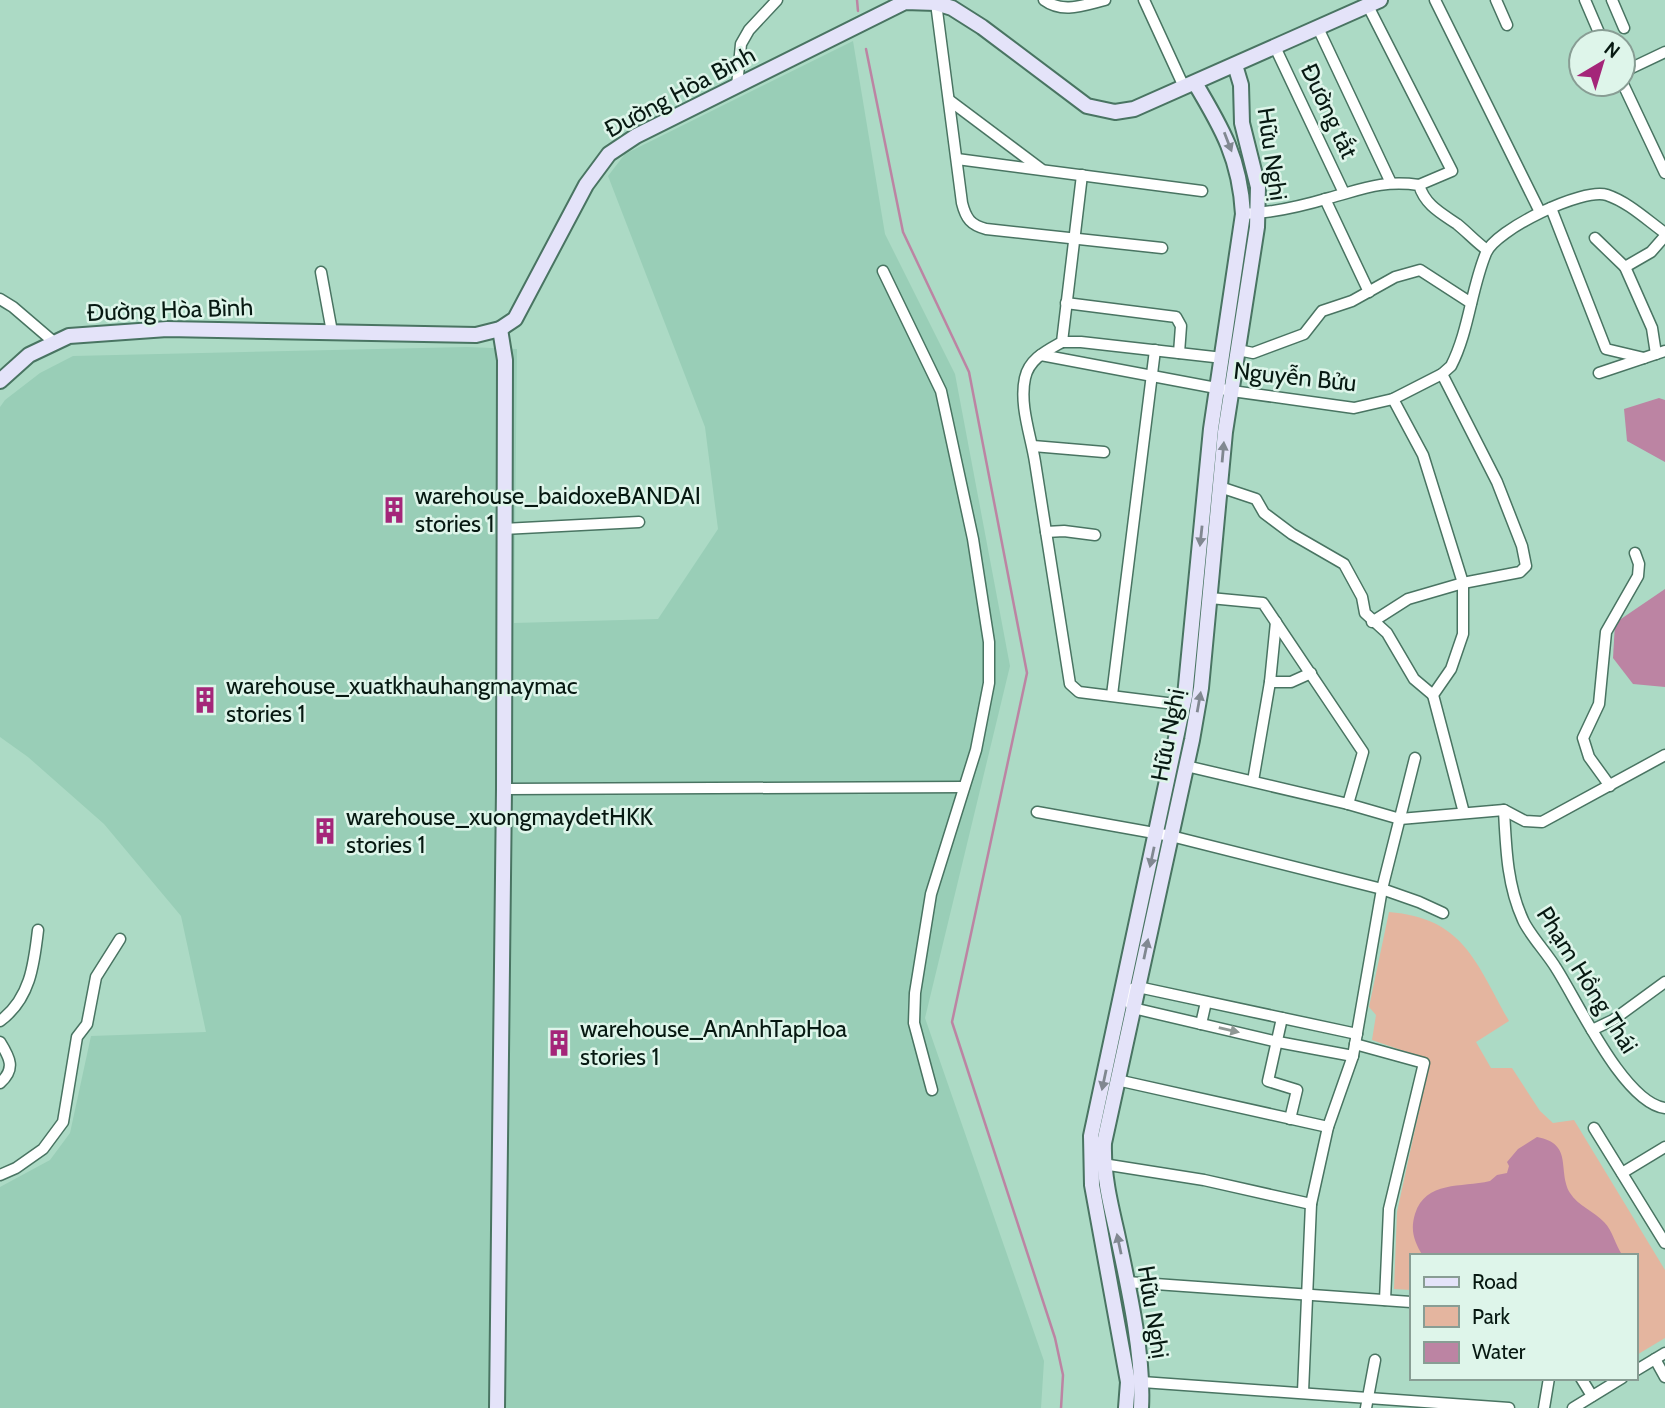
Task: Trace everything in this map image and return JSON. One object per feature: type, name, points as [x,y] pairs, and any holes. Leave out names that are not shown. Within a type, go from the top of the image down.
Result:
[{"type":"main road","name":"Đường Hòa Bình","points":[[0,381],[29,355],[69,336],[167,328],[476,335],[500,329],[515,319],[586,185],[609,154],[636,136],[905,2],[936,3],[952,8],[982,27],[1087,106],[1115,112],[1135,109],[1374,3]]},
{"type":"main road","name":"Hữu Nghị","points":[[1141,1408],[1142,1382],[1092,1185],[1091,1136],[1123,992],[1164,834],[1186,766],[1201,688],[1225,432],[1223,358],[1250,213],[1258,187],[1242,123],[1241,85],[1235,65]]},
{"type":"main road","name":"Hữu Nghị","points":[[1126,1408],[1127,1282],[1103,1164],[1104,1143],[1138,987],[1164,834],[1225,390],[1238,350],[1257,227],[1223,129],[1189,85]]},
{"type":"main road","points":[[497,1408],[505,529],[505,360],[500,329]]},
{"type":"main road","points":[[1176,738],[1192,740]]},
{"type":"street","points":[[737,86],[741,44],[749,30],[777,0]]},
{"type":"street","points":[[1044,0],[1059,8],[1072,8],[1105,0]]},
{"type":"street","points":[[1144,0],[1189,85]]},
{"type":"street","points":[[1435,0],[1545,210],[1606,349],[1644,358]]},
{"type":"street","points":[[1496,0],[1507,24]]},
{"type":"street","points":[[1585,0],[1597,28]]},
{"type":"street","points":[[1612,0],[1624,28]]},
{"type":"street","points":[[936,3],[965,214],[976,226],[1162,248]]},
{"type":"street","points":[[1250,213],[1325,199],[1363,187],[1391,183],[1419,185],[1452,170],[1411,94],[1374,3]]},
{"type":"street","points":[[1318,28],[1391,183]]},
{"type":"street","name":"Đường tắt","points":[[1275,47],[1344,193]]},
{"type":"street","points":[[1637,65],[1665,52]]},
{"type":"street","points":[[1630,98],[1665,173]]},
{"type":"street","points":[[948,100],[1041,170]]},
{"type":"street","points":[[957,159],[1202,191]]},
{"type":"street","points":[[1062,342],[1082,175]]},
{"type":"street","points":[[1419,185],[1422,196],[1438,212],[1487,250]]},
{"type":"street","points":[[1372,622],[1408,599],[1525,569],[1527,562],[1497,482],[1441,374],[1451,366],[1455,358],[1487,250],[1514,226],[1545,210],[1595,194],[1607,195],[1665,234],[1651,252],[1625,267]]},
{"type":"street","points":[[1325,199],[1369,292]]},
{"type":"street","points":[[1595,238],[1625,267],[1660,353],[1599,373]]},
{"type":"street","points":[[1238,350],[1253,353],[1304,334],[1322,311],[1352,301],[1395,277],[1420,270],[1471,303]]},
{"type":"street","points":[[883,271],[941,391],[976,560],[989,642],[989,683],[976,750],[931,894],[915,993],[914,1023],[932,1090]]},
{"type":"street","points":[[321,272],[332,332]]},
{"type":"street","points":[[0,299],[55,342]]},
{"type":"street","points":[[1066,303],[1176,317],[1181,326],[1179,353]]},
{"type":"street","points":[[1183,705],[1079,692],[1070,684],[1024,402],[1025,378],[1031,364],[1062,342],[1223,358]]},
{"type":"street","points":[[1112,695],[1155,350]]},
{"type":"street","name":"Nguyễn Bửu","points":[[1041,355],[1225,390],[1354,408],[1393,399],[1441,374]]},
{"type":"street","points":[[1393,399],[1423,455],[1462,583],[1463,634],[1451,669],[1433,695]]},
{"type":"street","points":[[1033,446],[1104,452]]},
{"type":"street","points":[[1220,487],[1256,499],[1264,513],[1292,534],[1343,564],[1362,597],[1366,614],[1387,633],[1415,679],[1433,695],[1464,813]]},
{"type":"street","points":[[505,529],[639,522]]},
{"type":"street","points":[[1046,532],[1095,535]]},
{"type":"street","points":[[1610,786],[1589,757],[1583,738],[1599,704],[1606,632],[1638,576],[1639,564],[1635,552]]},
{"type":"street","points":[[1210,598],[1263,603],[1311,673],[1363,752],[1348,804]]},
{"type":"street","points":[[1253,781],[1270,682],[1276,622]]},
{"type":"street","points":[[1270,682],[1291,682],[1311,673]]},
{"type":"street","points":[[1186,766],[1400,819],[1504,810],[1525,821],[1542,822],[1665,755]]},
{"type":"street","points":[[1303,1392],[1311,1204],[1328,1127],[1353,1056],[1382,889],[1415,758]]},
{"type":"street","points":[[504,789],[964,787]]},
{"type":"street","name":"Phạm Hồng Thái","points":[[1504,810],[1506,865],[1524,923],[1544,947],[1619,1072],[1636,1093],[1655,1107],[1665,1108]]},
{"type":"street","points":[[1037,812],[1164,834],[1382,889],[1419,901],[1443,913]]},
{"type":"street","points":[[0,1021],[17,1004],[29,984],[38,930]]},
{"type":"street","points":[[0,1175],[16,1168],[43,1149],[63,1122],[77,1037],[87,1024],[96,977],[120,939]]},
{"type":"street","points":[[1592,1030],[1613,1020],[1663,986]]},
{"type":"street","points":[[1353,1056],[1278,1042],[1133,1008],[1123,992],[1138,987],[1282,1018],[1356,1039],[1424,1063],[1389,1209],[1385,1300]]},
{"type":"street","points":[[1201,1024],[1206,1002]]},
{"type":"street","points":[[1282,1018],[1268,1082],[1297,1090],[1290,1119]]},
{"type":"street","points":[[0,1042],[11,1059],[10,1072],[0,1083]]},
{"type":"street","points":[[1117,1080],[1328,1127]]},
{"type":"street","points":[[1594,1128],[1662,1232],[1665,1243]]},
{"type":"street","points":[[1622,1173],[1665,1147]]},
{"type":"street","points":[[1103,1164],[1204,1180],[1311,1204]]},
{"type":"street","points":[[1127,1282],[1410,1302]]},
{"type":"street","points":[[1637,1370],[1665,1353]]},
{"type":"street","points":[[1655,1359],[1665,1377]]},
{"type":"street","points":[[1366,1403],[1375,1360]]},
{"type":"street","points":[[1544,1408],[1549,1380]]},
{"type":"street","points":[[1582,1380],[1592,1396]]},
{"type":"street","points":[[1573,1408],[1619,1380]]},
{"type":"street","points":[[1142,1382],[1303,1392],[1366,1403],[1509,1408]]},
{"type":"shaded area","points":[[853,41],[885,234],[955,374],[1010,666],[925,1018],[1044,1361],[1041,1408],[0,1408],[0,1187],[50,1160],[70,1133],[91,1036],[206,1032],[181,916],[104,824],[28,757],[0,737],[0,407],[40,373],[73,356],[467,347],[517,349],[514,623],[658,619],[718,529],[705,427],[608,176],[625,154]]},
{"type":"green space","points":[[1389,912],[1435,923],[1465,947],[1509,1021],[1476,1042],[1491,1068],[1512,1068],[1540,1111],[1553,1123],[1574,1120],[1665,1270],[1665,1338],[1637,1355],[1637,1254],[1410,1254],[1410,1290],[1394,1289],[1397,1212],[1430,1060],[1372,1040],[1376,1015],[1369,1007]]},
{"type":"water","points":[[1659,398],[1665,400],[1665,462],[1627,441],[1624,409]]},
{"type":"water","points":[[1665,589],[1665,687],[1633,684],[1613,658],[1615,623]]},
{"type":"water","points":[[1537,1137],[1556,1145],[1570,1193],[1607,1226],[1622,1254],[1422,1254],[1415,1241],[1413,1225],[1420,1203],[1427,1195],[1446,1187],[1490,1181],[1497,1175],[1507,1173],[1507,1162],[1518,1149]]},
{"type":"waterway","points":[[857,0],[858,11]]},
{"type":"waterway","points":[[866,49],[903,232],[969,372],[1027,673],[952,1022],[1055,1338],[1063,1375],[1061,1408]]},
{"type":"place","name":"warehouse_baidoxeBANDAI stories 1","points":[[394,510]]},
{"type":"place","name":"warehouse_xuatkhauhangmaymac stories 1","points":[[205,700]]},
{"type":"place","name":"warehouse_xuongmaydetHKK stories 1","points":[[325,831]]},
{"type":"place","name":"warehouse_AnAnhTapHoa stories 1","points":[[559,1043]]}]
